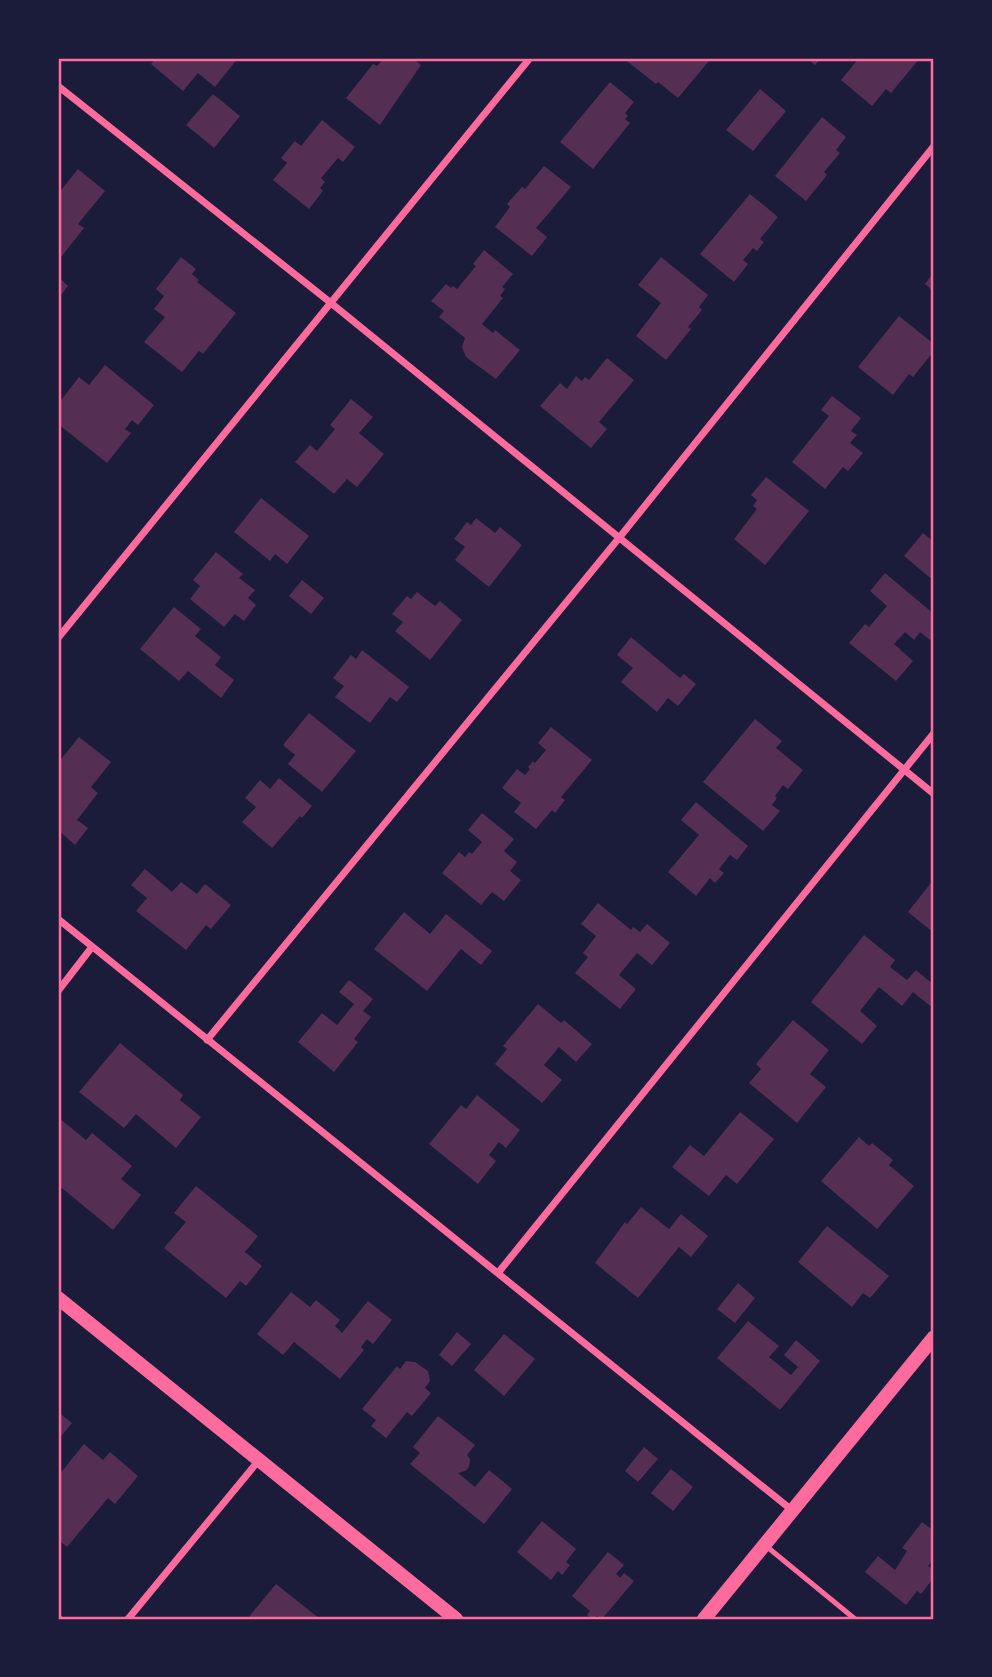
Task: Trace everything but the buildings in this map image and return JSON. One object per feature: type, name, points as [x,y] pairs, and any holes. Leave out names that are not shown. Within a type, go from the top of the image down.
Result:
[{"type":"main road","points":[[58,1298],[456,1619]]},
{"type":"main road","points":[[704,1619],[934,1338]]},
{"type":"street","points":[[58,638],[530,58]]},
{"type":"street","points":[[58,86],[331,303],[934,794]]},
{"type":"street","points":[[207,1040],[619,538],[934,146]]},
{"type":"street","points":[[498,1273],[934,733]]},
{"type":"street","points":[[58,919],[793,1511]]},
{"type":"street","points":[[58,991],[92,947]]},
{"type":"street","points":[[128,1619],[259,1460]]},
{"type":"lane","points":[[765,1545],[855,1619]]}]
